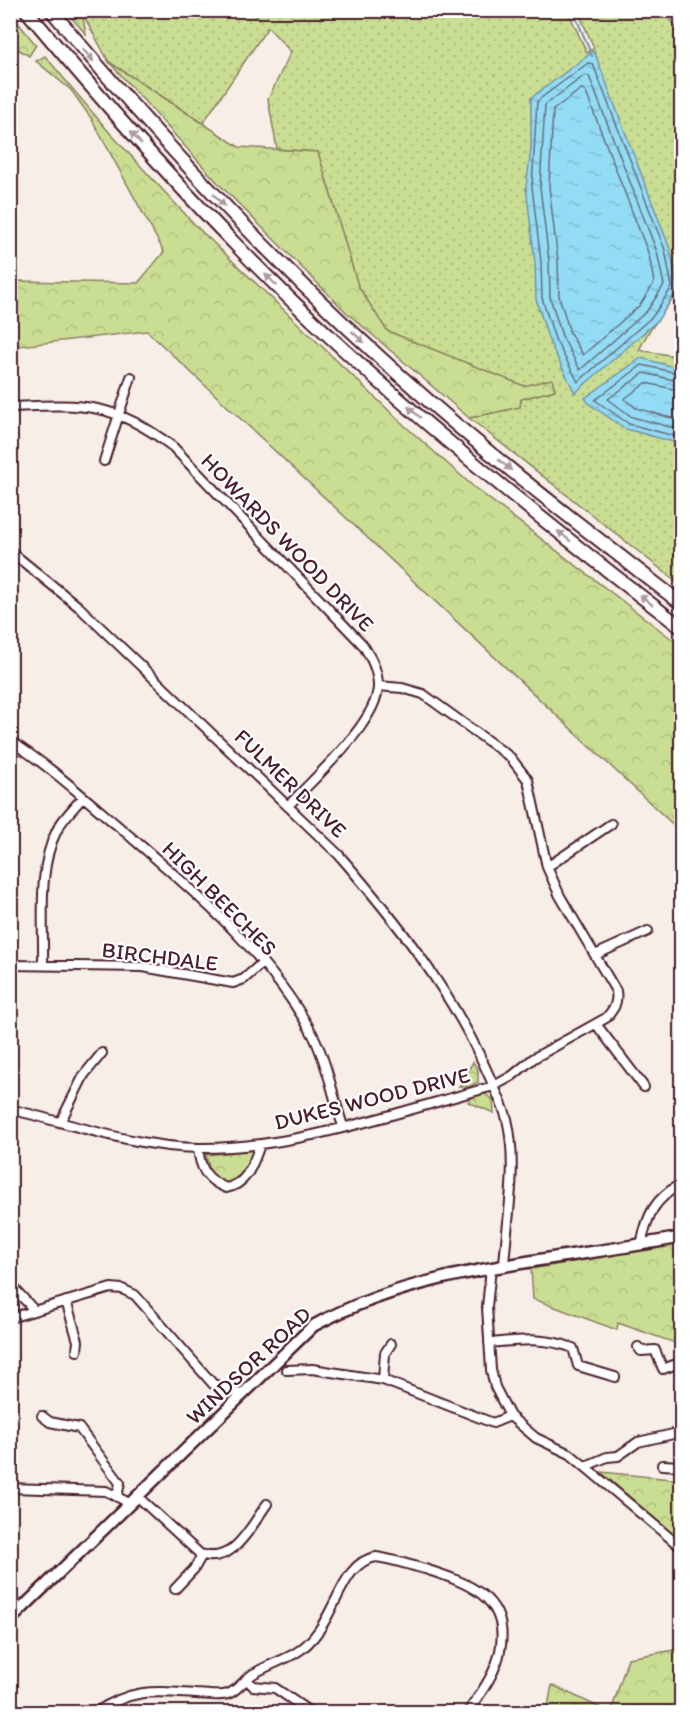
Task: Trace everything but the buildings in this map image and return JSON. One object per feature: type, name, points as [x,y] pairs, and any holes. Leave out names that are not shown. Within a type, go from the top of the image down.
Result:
[{"type":"highway","points":[[26,10],[162,167],[280,288],[452,445],[681,628]]},
{"type":"highway","points":[[51,10],[109,80],[215,196],[348,327],[483,447],[681,604]]},
{"type":"main road","name":"WINDSOR ROAD","points":[[10,1620],[313,1326],[342,1310],[418,1286],[491,1268],[641,1245],[681,1236]]},
{"type":"street","points":[[104,461],[118,413],[132,377]]},
{"type":"street","name":"HOWARDS WOOD DRIVE","points":[[10,406],[94,406],[118,413],[150,429],[173,447],[363,645],[375,666],[378,686]]},
{"type":"street","name":"FULMER DRIVE","points":[[10,551],[79,607],[339,855],[376,898],[445,990],[494,1086]]},
{"type":"street","points":[[289,805],[365,722],[375,704],[378,686],[402,688],[423,694],[510,758],[528,780],[547,867],[560,896],[616,991],[617,1000],[614,1010],[597,1024],[534,1059],[494,1086]]},
{"type":"street","name":"HIGH BEECHES","points":[[10,741],[83,797],[173,873],[221,918],[262,963],[290,998],[314,1037],[343,1126]]},
{"type":"street","points":[[42,965],[46,865],[50,847],[58,828],[83,797]]},
{"type":"street","points":[[547,867],[611,824]]},
{"type":"street","points":[[595,955],[648,931]]},
{"type":"street","name":"BIRCHDALE","points":[[10,965],[143,967],[233,983],[244,979],[262,963]]},
{"type":"street","points":[[597,1024],[644,1087]]},
{"type":"street","points":[[61,1121],[84,1075],[102,1053]]},
{"type":"street","name":"DUKES WOOD DRIVE","points":[[10,1109],[136,1139],[198,1148],[260,1145],[312,1136],[494,1086],[507,1120],[510,1158],[504,1265]]},
{"type":"street","points":[[198,1148],[199,1161],[207,1178],[226,1188],[240,1183],[248,1175],[260,1145]]},
{"type":"street","points":[[641,1245],[647,1217],[667,1192],[681,1183]]},
{"type":"street","points":[[491,1268],[487,1306],[489,1343],[495,1387],[510,1416],[536,1438],[570,1454],[586,1466],[681,1548]]},
{"type":"street","points":[[13,1287],[34,1310]]},
{"type":"street","points":[[10,1318],[111,1288],[122,1289],[135,1295],[213,1384],[235,1390],[241,1396]]},
{"type":"street","points":[[66,1301],[78,1341],[77,1351]]},
{"type":"street","points":[[489,1343],[544,1339],[558,1342],[573,1348],[576,1352],[578,1366],[615,1377]]},
{"type":"street","points":[[383,1380],[385,1353],[391,1344]]},
{"type":"street","points":[[638,1347],[641,1351],[655,1350],[663,1369],[681,1362]]},
{"type":"street","points":[[287,1370],[312,1369],[383,1380],[483,1421],[500,1422],[510,1416]]},
{"type":"street","points":[[42,1416],[50,1422],[79,1428],[120,1483],[117,1497]]},
{"type":"street","points":[[586,1466],[607,1457],[618,1456],[638,1442],[681,1432]]},
{"type":"street","points":[[662,1465],[681,1466]]},
{"type":"street","points":[[10,1488],[106,1491],[117,1497],[134,1500],[202,1555],[220,1556],[232,1549],[267,1504]]},
{"type":"street","points":[[175,1589],[194,1569],[202,1555]]},
{"type":"street","points":[[96,1713],[126,1695],[143,1692],[226,1695],[246,1679],[294,1654],[314,1640],[327,1620],[353,1567],[369,1558],[384,1558],[468,1583],[486,1597],[501,1630],[500,1651],[493,1670],[468,1713]]},
{"type":"street","points":[[246,1679],[253,1686],[267,1686],[282,1692],[310,1713]]},
{"type":"green space","points":[[73,11],[83,18],[86,34],[69,15]]},
{"type":"green space","points":[[81,11],[250,11],[260,19],[253,11],[568,11],[587,53],[594,48],[578,11],[666,11],[681,37],[681,287],[648,333],[639,350],[681,357],[682,516],[676,529],[681,536],[681,585],[469,418],[520,407],[521,399],[555,390],[524,386],[387,331],[358,286],[318,152],[277,149],[268,99],[291,52],[268,27],[203,123],[109,62]]},
{"type":"green space","points":[[11,14],[36,45],[29,56],[11,45]]},
{"type":"green space","points":[[45,56],[109,132],[197,227],[405,426],[475,488],[681,646],[681,832],[147,331],[11,347],[11,281],[138,283],[164,252],[91,118],[71,90],[36,61]]},
{"type":"green space","points":[[109,62],[239,147],[318,152],[358,286],[387,331],[524,386],[552,379],[555,390],[521,399],[520,407],[469,418],[347,313],[218,183]]},
{"type":"green space","points":[[473,1062],[478,1070],[478,1082],[469,1087],[459,1086]]},
{"type":"green space","points":[[476,1093],[485,1094],[493,1100],[494,1113],[468,1102]]},
{"type":"green space","points":[[252,1150],[254,1162],[236,1180],[226,1184],[212,1181],[206,1155]]},
{"type":"green space","points":[[681,1244],[681,1345],[618,1323],[617,1330],[533,1299],[531,1269]]},
{"type":"green space","points":[[601,1472],[681,1480],[681,1541]]},
{"type":"green space","points":[[681,1649],[681,1712],[611,1712],[628,1658]]},
{"type":"green space","points":[[552,1685],[609,1712],[547,1712]]},
{"type":"water","points":[[594,51],[670,249],[678,289],[658,320],[575,393],[549,341],[536,299],[535,262],[526,187],[531,149],[531,98]]},
{"type":"water","points":[[641,358],[681,369],[681,444],[626,429],[589,404],[585,398]]},
{"type":"waterway","points":[[573,10],[592,56]]}]
